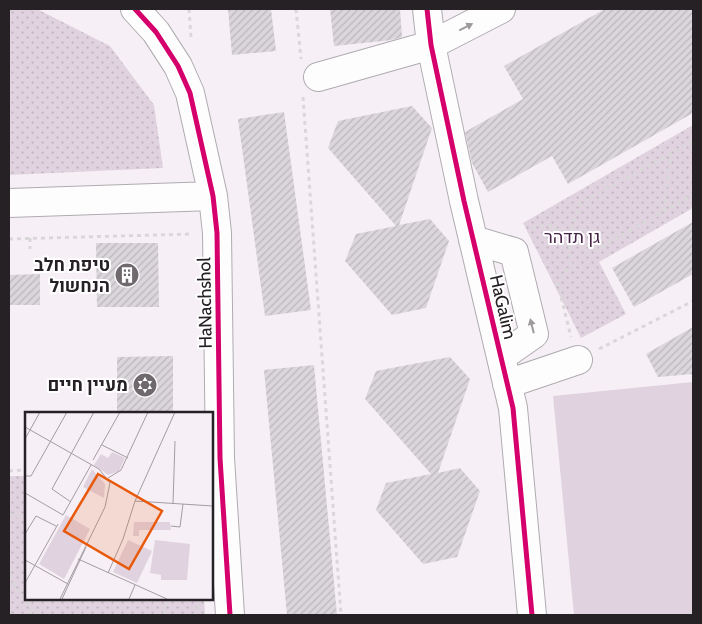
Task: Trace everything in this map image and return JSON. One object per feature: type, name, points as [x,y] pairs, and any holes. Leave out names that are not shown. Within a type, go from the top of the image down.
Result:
[{"type":"street","name":"HaNachshol","points":[[135,9],[156,32],[178,66],[190,93],[213,196],[217,233],[220,458],[230,615]]},
{"type":"street","name":"HaGalim","points":[[428,9],[431,45],[464,201],[513,408],[532,615]]},
{"type":"street","points":[[307,77],[431,45],[501,9]]},
{"type":"street","points":[[9,203],[213,196]]},
{"type":"street","points":[[473,240],[514,252],[534,334],[501,357]]},
{"type":"street","points":[[507,384],[578,360]]},
{"type":"street","name":"HaNachshol","points":[[220,458],[244,615]]},
{"type":"path","points":[[296,9],[307,77],[341,615]]},
{"type":"path","points":[[693,142],[580,203],[569,239],[572,263],[558,285],[578,360],[693,301]]},
{"type":"path","points":[[664,212],[671,153]]},
{"type":"path","points":[[532,227],[552,226],[569,239],[598,249],[693,195]]},
{"type":"path","points":[[9,239],[217,233]]},
{"type":"path","points":[[30,238],[30,249]]},
{"type":"path","points":[[9,471],[25,470]]},
{"type":"path","points":[[9,514],[25,519]]},
{"type":"path","points":[[9,567],[11,579],[34,615]]},
{"type":"path","points":[[164,615],[166,599]]},
{"type":"path","points":[[198,599],[199,615]]},
{"type":"green space","points":[[9,9],[37,9],[110,46],[154,105],[163,168],[9,175]]},
{"type":"green space","name":"גן תדהר","points":[[693,125],[693,208],[599,262],[626,314],[581,338],[523,223]]},
{"type":"green space","points":[[693,382],[693,615],[574,615],[553,396]]},
{"type":"green space","points":[[10,476],[25,476],[25,599],[204,599],[205,615],[9,615]]},
{"type":"building","points":[[228,9],[271,9],[276,51],[232,55]]},
{"type":"building","points":[[330,9],[400,9],[402,37],[392,40],[334,46]]},
{"type":"building","points":[[605,9],[693,9],[693,113],[568,184],[552,156],[488,192],[472,163],[465,132],[523,99],[504,66]]},
{"type":"building","points":[[412,106],[432,128],[399,225],[430,219],[449,241],[426,308],[392,315],[345,261],[356,234],[396,226],[328,148],[338,121]]},
{"type":"building","points":[[284,112],[311,310],[265,316],[238,119]]},
{"type":"building","points":[[693,222],[693,274],[634,307],[612,268]]},
{"type":"building","name":"טיפת חלב הנחשול","points":[[96,243],[158,243],[159,307],[97,307]]},
{"type":"building","points":[[40,274],[40,305],[9,305],[9,275]]},
{"type":"building","points":[[693,327],[693,374],[658,377],[646,354]]},
{"type":"building","name":"מעיין חיים","points":[[173,356],[173,412],[117,412],[117,357]]},
{"type":"building","points":[[450,357],[470,379],[438,473],[460,468],[480,491],[457,557],[423,564],[376,510],[386,483],[431,474],[365,399],[376,371]]},
{"type":"building","points":[[314,365],[337,615],[287,615],[264,370]]},
{"type":"cycle path","points":[[135,9],[156,32],[178,66],[190,93],[213,196],[217,233],[220,458],[230,615]]},
{"type":"cycle path","points":[[427,9],[431,45],[464,201],[513,408],[532,615]]},
{"type":"place","name":"טיפת חלב הנחשול","points":[[127,275]]},
{"type":"place","name":"מעיין חיים","points":[[145,385]]}]
